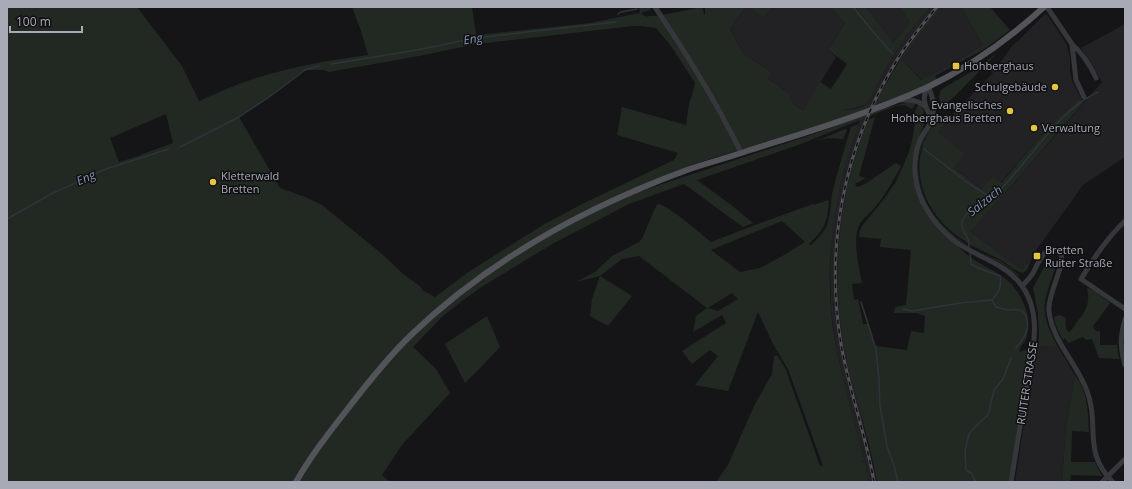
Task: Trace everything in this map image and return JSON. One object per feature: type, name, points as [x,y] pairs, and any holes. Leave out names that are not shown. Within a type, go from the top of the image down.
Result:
[{"type":"main road","points":[[296,482],[328,434],[369,381],[409,337],[456,296],[495,267],[558,227],[611,201],[687,170],[830,124],[896,100],[928,86],[982,55],[1014,33],[1044,7]]},
{"type":"street","points":[[654,7],[704,85],[731,132],[741,153]]},
{"type":"street","points":[[1047,7],[1072,44],[1088,63],[1096,78]]},
{"type":"street","points":[[1072,44],[1076,80],[1084,97]]},
{"type":"street","points":[[928,86],[924,97],[926,107],[931,117]]},
{"type":"street","name":"RUITER STRASSE","points":[[928,86],[933,97],[933,113],[928,126],[920,139],[915,164],[917,186],[921,198],[933,219],[945,232],[962,246],[1002,267],[1010,273],[1028,295],[1034,314],[1034,339],[1011,482]]},
{"type":"street","points":[[896,100],[915,100],[926,107]]},
{"type":"street","points":[[1125,221],[1104,245],[1082,279],[1125,309]]},
{"type":"street","points":[[1022,286],[1033,275],[1042,257],[1055,248],[1061,255],[1062,262],[1049,303],[1051,324],[1087,390],[1092,412],[1095,451],[1102,468],[1113,482]]},
{"type":"street","points":[[1125,319],[1120,344],[1125,364]]},
{"type":"street","points":[[1102,482],[1125,459]]},
{"type":"shaded area","points":[[7,7],[137,7],[182,66],[199,101],[253,79],[267,75],[310,64],[368,55],[352,7],[472,7],[476,35],[590,23],[640,13],[639,7],[651,7],[650,10],[641,13],[645,16],[657,16],[698,8],[703,9],[704,15],[705,7],[745,7],[730,29],[743,53],[772,73],[768,79],[790,94],[792,102],[803,111],[820,82],[831,89],[847,64],[828,50],[845,23],[830,7],[866,7],[893,42],[907,27],[909,21],[900,7],[930,7],[911,30],[897,51],[867,104],[839,111],[855,109],[877,101],[906,50],[940,7],[942,7],[902,60],[921,80],[943,69],[983,45],[961,7],[990,7],[1010,30],[986,48],[935,76],[938,81],[896,100],[697,163],[617,199],[811,135],[888,107],[910,102],[916,103],[912,109],[905,105],[895,106],[798,145],[697,180],[753,223],[743,227],[684,184],[629,204],[554,243],[483,286],[462,301],[443,316],[413,347],[436,369],[450,393],[402,445],[382,475],[390,482],[7,482]],"holes":[[[633,26],[656,28],[671,46],[695,83],[689,104],[686,125],[622,107],[617,135],[678,153],[674,160],[580,205],[543,225],[467,273],[435,297],[422,290],[421,287],[403,274],[382,254],[322,205],[280,188],[239,117],[272,95],[305,70],[324,70],[329,72],[477,44]],[[166,114],[173,143],[119,162],[110,138]]]},
{"type":"shaded area","points":[[745,7],[749,7],[764,18],[772,7],[830,7],[845,23],[828,50],[836,57],[803,111],[791,102],[790,94],[768,79],[772,73],[743,53],[730,29]]},
{"type":"shaded area","points":[[749,7],[772,7],[764,18]]},
{"type":"shaded area","points":[[866,7],[900,7],[909,21],[907,27],[893,42]]},
{"type":"shaded area","points":[[930,7],[940,7],[896,65],[881,92],[865,128],[853,165],[844,202],[839,238],[837,273],[844,345],[877,482],[869,482],[864,462],[862,460],[836,346],[831,311],[831,236],[836,200],[846,162],[864,109],[874,88],[908,33]]},
{"type":"shaded area","points":[[942,7],[961,7],[983,45],[922,80],[902,60]]},
{"type":"shaded area","name":"Evangelisches Hohberghaus Bretten","points":[[1046,13],[1067,45],[1072,81],[1081,98],[1050,125],[990,195],[927,147],[949,118],[993,73],[990,71],[1003,59],[1012,46]]},
{"type":"shaded area","points":[[1125,24],[1125,157],[1083,185],[1022,270],[971,232],[1102,82],[1081,48]]},
{"type":"shaded area","points":[[997,53],[955,96],[941,108],[939,96],[942,89],[976,69]]},
{"type":"shaded area","points":[[1081,98],[1083,103],[971,232],[1022,270],[1033,255],[1027,270],[1023,273],[1020,272],[999,259],[971,245],[951,231],[941,221],[926,198],[920,172],[920,159],[923,145],[931,129],[940,118],[943,116],[949,118],[938,133],[965,154],[954,168],[983,190],[982,188],[993,176],[1001,183],[1050,125]]},
{"type":"shaded area","points":[[919,104],[924,112],[920,116],[914,113]]},
{"type":"shaded area","points":[[875,117],[859,176],[866,178],[855,184],[857,187],[865,184],[896,163],[901,166],[876,206],[859,225],[856,247],[862,283],[852,284],[854,300],[858,299],[863,324],[869,324],[875,346],[907,350],[911,331],[924,333],[925,316],[917,313],[894,313],[895,307],[906,305],[911,250],[880,247],[881,239],[859,237],[862,226],[896,182],[909,152],[915,123],[918,120],[922,120],[924,124],[918,139],[913,160],[914,183],[919,198],[927,210],[962,250],[970,257],[1005,278],[1010,283],[1021,298],[1027,313],[1028,334],[1020,348],[1020,352],[1027,349],[1030,350],[1009,482],[877,482],[870,448],[844,346],[838,289],[840,232],[850,175],[868,120]]},
{"type":"shaded area","points":[[935,119],[923,143],[919,155],[920,150],[926,134]]},
{"type":"shaded area","points":[[859,124],[842,178],[836,206],[830,262],[830,291],[836,347],[864,460],[862,460],[863,462],[864,461],[869,482],[716,482],[728,465],[754,406],[772,374],[774,356],[777,355],[786,370],[820,466],[823,466],[788,369],[774,346],[758,312],[728,391],[695,385],[718,356],[710,350],[692,364],[682,351],[726,323],[722,315],[693,332],[696,316],[707,308],[639,256],[622,259],[600,276],[576,282],[595,272],[612,256],[639,242],[642,239],[658,204],[677,214],[711,242],[813,204],[814,205],[828,200],[826,220],[822,230],[809,244],[811,245],[821,235],[827,226],[832,194],[851,127]],"holes":[[[782,221],[805,242],[760,268],[740,272],[711,250]],[[732,293],[738,299],[718,311],[708,308]]]},
{"type":"shaded area","points":[[845,129],[847,130],[843,139],[828,138],[817,141]]},
{"type":"shaded area","points":[[918,173],[925,199],[936,218],[943,226],[970,246],[1002,262],[1019,276],[1004,265],[972,248],[954,237],[941,225],[930,212],[923,197]]},
{"type":"shaded area","points":[[1052,258],[1056,266],[1048,289],[1045,315],[1047,324],[1058,347],[1038,346],[1038,313],[1033,288],[1046,260]]},
{"type":"shaded area","points":[[600,276],[632,296],[608,326],[590,316],[592,299]]},
{"type":"shaded area","points":[[1088,288],[1110,303],[1093,326],[1096,331],[1100,331],[1100,345],[1117,345],[1119,359],[1099,358],[1092,339],[1086,340],[1083,337],[1068,343],[1065,338],[1063,340],[1057,329],[1054,317],[1060,315],[1066,318],[1066,328],[1068,332],[1073,328],[1088,303]]},
{"type":"shaded area","points":[[487,316],[500,347],[465,383],[445,344]]},
{"type":"shaded area","points":[[1036,346],[1058,347],[1075,375],[1066,428],[1062,482],[1015,482]]},
{"type":"shaded area","points":[[1075,375],[1083,388],[1085,395],[1088,410],[1089,432],[1072,431],[1071,462],[1095,462],[1102,476],[1071,475],[1070,482],[1062,482],[1066,428]]},
{"type":"waterway","points":[[716,7],[723,7]]},
{"type":"waterway","points":[[853,7],[892,53]]},
{"type":"waterway","name":"Eng","points":[[618,14],[637,9]]},
{"type":"waterway","name":"Eng","points":[[331,64],[417,50],[476,38],[616,22]]},
{"type":"waterway","name":"Eng","points":[[180,147],[239,117],[272,95],[305,70],[319,66]]},
{"type":"waterway","name":"Salzach","points":[[969,248],[969,242],[962,225],[966,214],[975,206],[1001,189],[1063,117],[1085,99],[1098,92]]},
{"type":"waterway","name":"Eng","points":[[7,219],[51,194],[106,169],[169,149]]},
{"type":"waterway","points":[[924,149],[968,183],[990,197]]},
{"type":"waterway","name":"Salzach","points":[[970,252],[971,264],[1000,276],[1001,284],[992,300],[996,307],[1007,310],[1016,309],[1026,315],[1027,331],[1024,338],[1016,348]]},
{"type":"waterway","points":[[903,309],[912,311],[960,303],[992,300]]},
{"type":"waterway","points":[[861,302],[876,349],[880,406],[887,446],[898,482]]},
{"type":"waterway","name":"Salzach","points":[[976,482],[971,473],[966,470],[965,451],[969,434],[987,416],[994,390],[1003,379],[1011,358]]},
{"type":"railway","points":[[874,482],[867,447],[848,379],[841,344],[835,271],[837,236],[842,200],[851,165],[862,131],[876,97],[904,50],[937,7]]},
{"type":"place","name":"Hohberghaus","points":[[956,66]]},
{"type":"place","name":"Schulgebäude","points":[[1055,87]]},
{"type":"place","name":"Evangelisches Hohberghaus Bretten","points":[[1010,111]]},
{"type":"place","name":"Verwaltung","points":[[1034,128]]},
{"type":"place","name":"Kletterwald Bretten","points":[[213,182]]},
{"type":"place","name":"Bretten Ruiter Straße","points":[[1037,256]]}]
